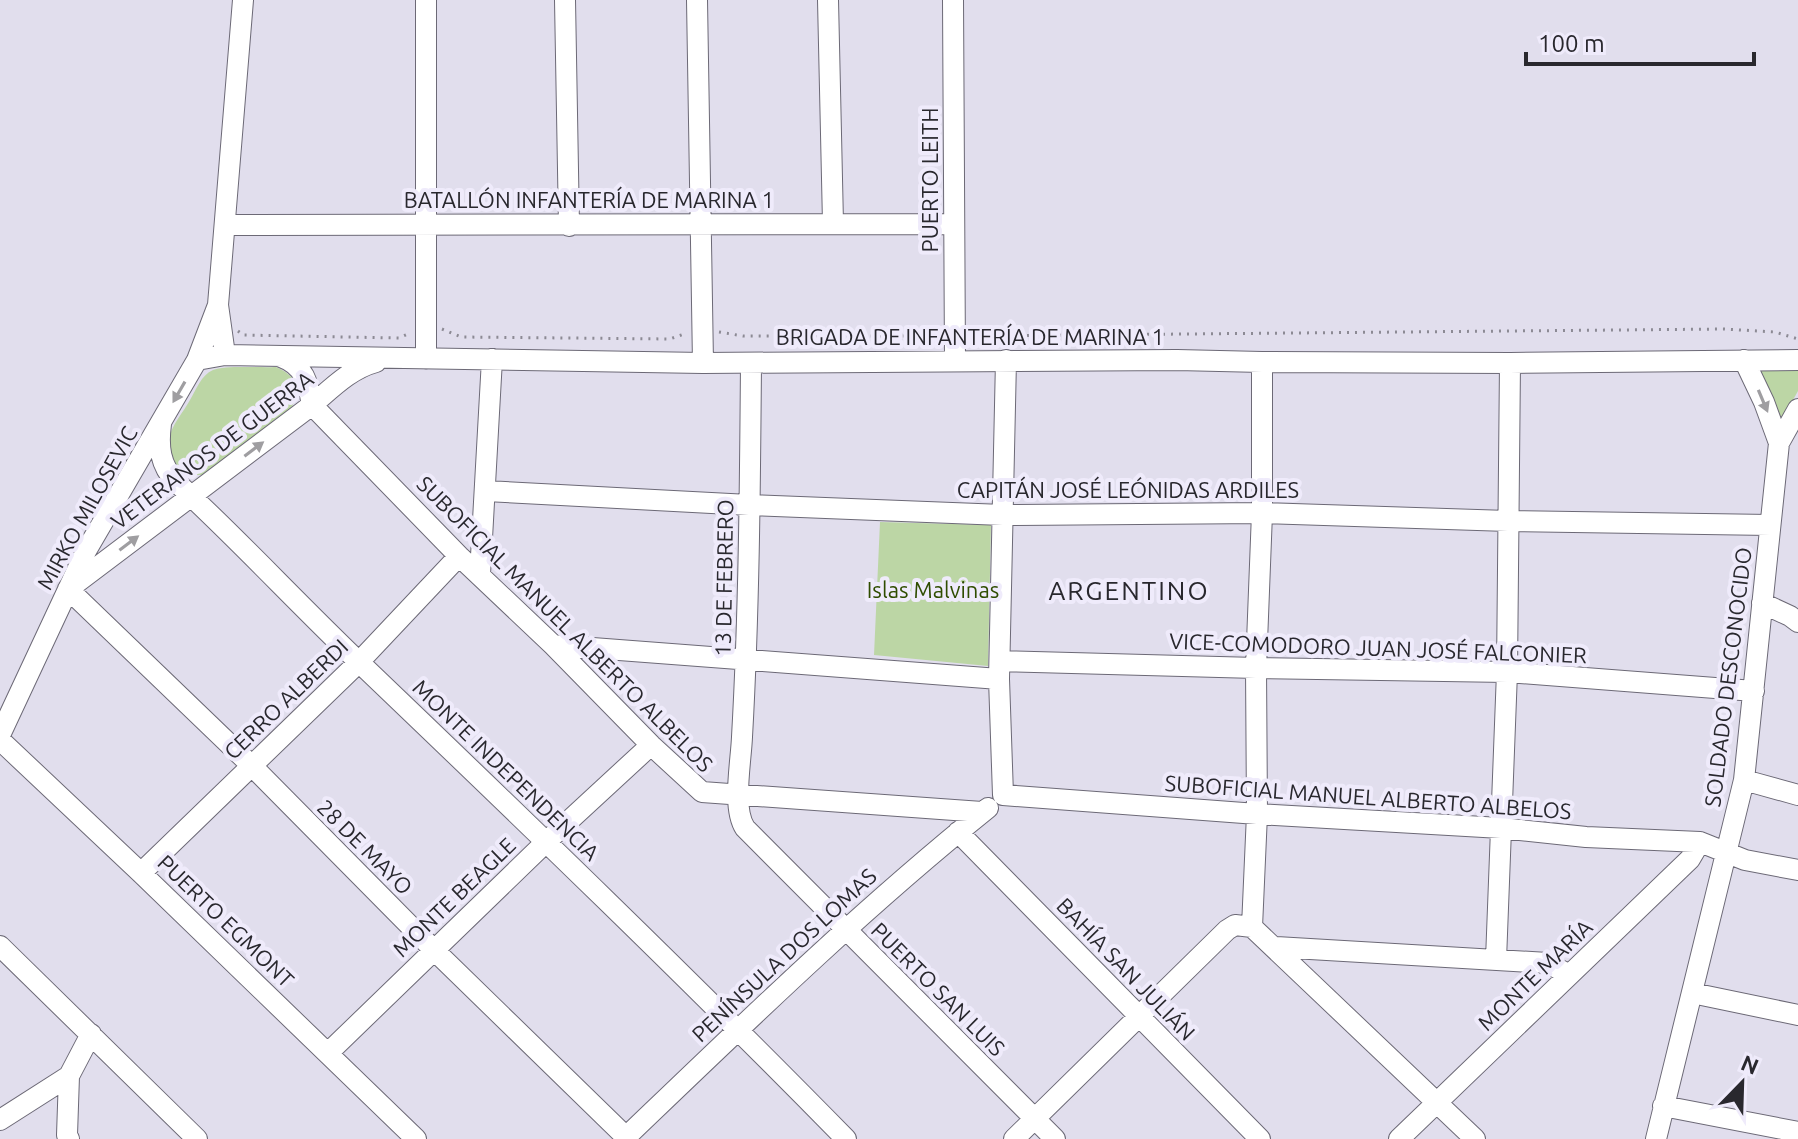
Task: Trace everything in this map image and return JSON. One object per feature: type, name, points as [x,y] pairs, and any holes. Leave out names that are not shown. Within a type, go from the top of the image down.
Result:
[{"type":"street","name":"MIRKO MILOSEVIC","points":[[225,355],[218,305],[243,0]]},
{"type":"street","points":[[426,0],[426,359]]},
{"type":"street","points":[[565,0],[569,226]]},
{"type":"street","points":[[697,0],[703,363]]},
{"type":"street","points":[[828,0],[833,223]]},
{"type":"street","name":"PUERTO LEITH","points":[[953,0],[955,360]]},
{"type":"street","name":"BATALLÓN INFANTERÍA DE MARINA 1","points":[[225,225],[953,224]]},
{"type":"street","name":"MIRKO MILOSEVIC","points":[[0,738],[86,551],[197,360],[218,305]]},
{"type":"street","name":"BRIGADA DE INFANTERÍA DE MARINA 1","points":[[197,360],[225,355],[703,363],[1798,360]]},
{"type":"street","name":"SUBOFICIAL MANUEL ALBERTO ALBELOS","points":[[277,356],[302,370],[312,405],[459,556],[702,792],[982,812]]},
{"type":"street","name":"VETERANOS DE GUERRA","points":[[68,589],[357,368],[390,359]]},
{"type":"street","points":[[480,574],[492,359]]},
{"type":"street","points":[[1003,795],[1000,670],[1006,360]]},
{"type":"street","points":[[1744,360],[1788,444]]},
{"type":"street","points":[[1252,927],[1257,814],[1256,668],[1262,513],[1262,362]]},
{"type":"street","name":"13 DE FEBRERO","points":[[739,795],[746,660],[751,363]]},
{"type":"street","points":[[1496,960],[1507,672],[1510,363]]},
{"type":"street","name":"SOLDADO DESCONOCIDO","points":[[1656,1139],[1744,780],[1770,525],[1798,409]]},
{"type":"street","name":"MONTE INDEPENDENCIA","points":[[161,424],[159,441],[162,462],[169,475],[738,1028],[846,1139]]},
{"type":"street","name":"CAPITÁN JOSÉ LEÓNIDAS ARDILES","points":[[486,491],[1003,515],[1262,513],[1770,525]]},
{"type":"street","name":"CERRO ALBERDI","points":[[141,873],[359,662],[459,556]]},
{"type":"street","name":"28 DE MAYO","points":[[68,589],[252,766],[626,1138]]},
{"type":"street","points":[[1762,603],[1798,622]]},
{"type":"street","name":"VICE-COMODORO JUAN JOSÉ FALCONIER","points":[[553,645],[746,660],[1000,670],[1256,668],[1507,672],[1754,691]]},
{"type":"street","name":"PUERTO EGMONT","points":[[0,738],[416,1139]]},
{"type":"street","name":"MONTE BEAGLE","points":[[328,1053],[651,745]]},
{"type":"street","points":[[1744,780],[1798,795]]},
{"type":"street","name":"PUERTO SAN LUIS","points":[[739,795],[741,821],[745,828],[1055,1139]]},
{"type":"street","name":"SUBOFICIAL MANUEL ALBERTO ALBELOS","points":[[1003,795],[1501,828],[1586,837],[1700,842],[1745,860],[1798,870]]},
{"type":"street","name":"PENÍNSULA DOS LOMAS","points":[[626,1138],[844,930],[1003,795]]},
{"type":"street","name":"BAHÍA SAN JULIÁN","points":[[958,832],[1260,1139]]},
{"type":"street","name":"MONTE MARÍA","points":[[1399,1139],[1690,859],[1700,842]]},
{"type":"street","points":[[1014,1139],[1235,925],[1252,927],[1276,947],[1475,1139]]},
{"type":"street","points":[[0,946],[197,1139]]},
{"type":"street","points":[[1276,947],[1548,963],[1569,975]]},
{"type":"street","points":[[1692,993],[1798,1015]]},
{"type":"street","points":[[69,1139],[69,1076],[91,1034]]},
{"type":"street","points":[[0,1120],[69,1076]]},
{"type":"street","points":[[1663,1106],[1798,1132]]},
{"type":"path","points":[[234,327],[243,335],[399,338],[426,328],[439,327],[461,337],[670,339],[697,329],[743,336],[955,336],[1724,329],[1775,332],[1798,339]]},
{"type":"green space","points":[[276,367],[289,375],[296,385],[296,397],[289,411],[203,475],[189,473],[177,466],[169,447],[170,434],[205,375],[226,368]]},
{"type":"green space","points":[[1791,367],[1798,370],[1798,391],[1780,423],[1758,369],[1777,371]]},
{"type":"green space","name":"Islas Malvinas","points":[[880,522],[991,525],[988,666],[874,655]]},
{"type":"district","name":"ARGENTINO","points":[[1129,591]]}]
